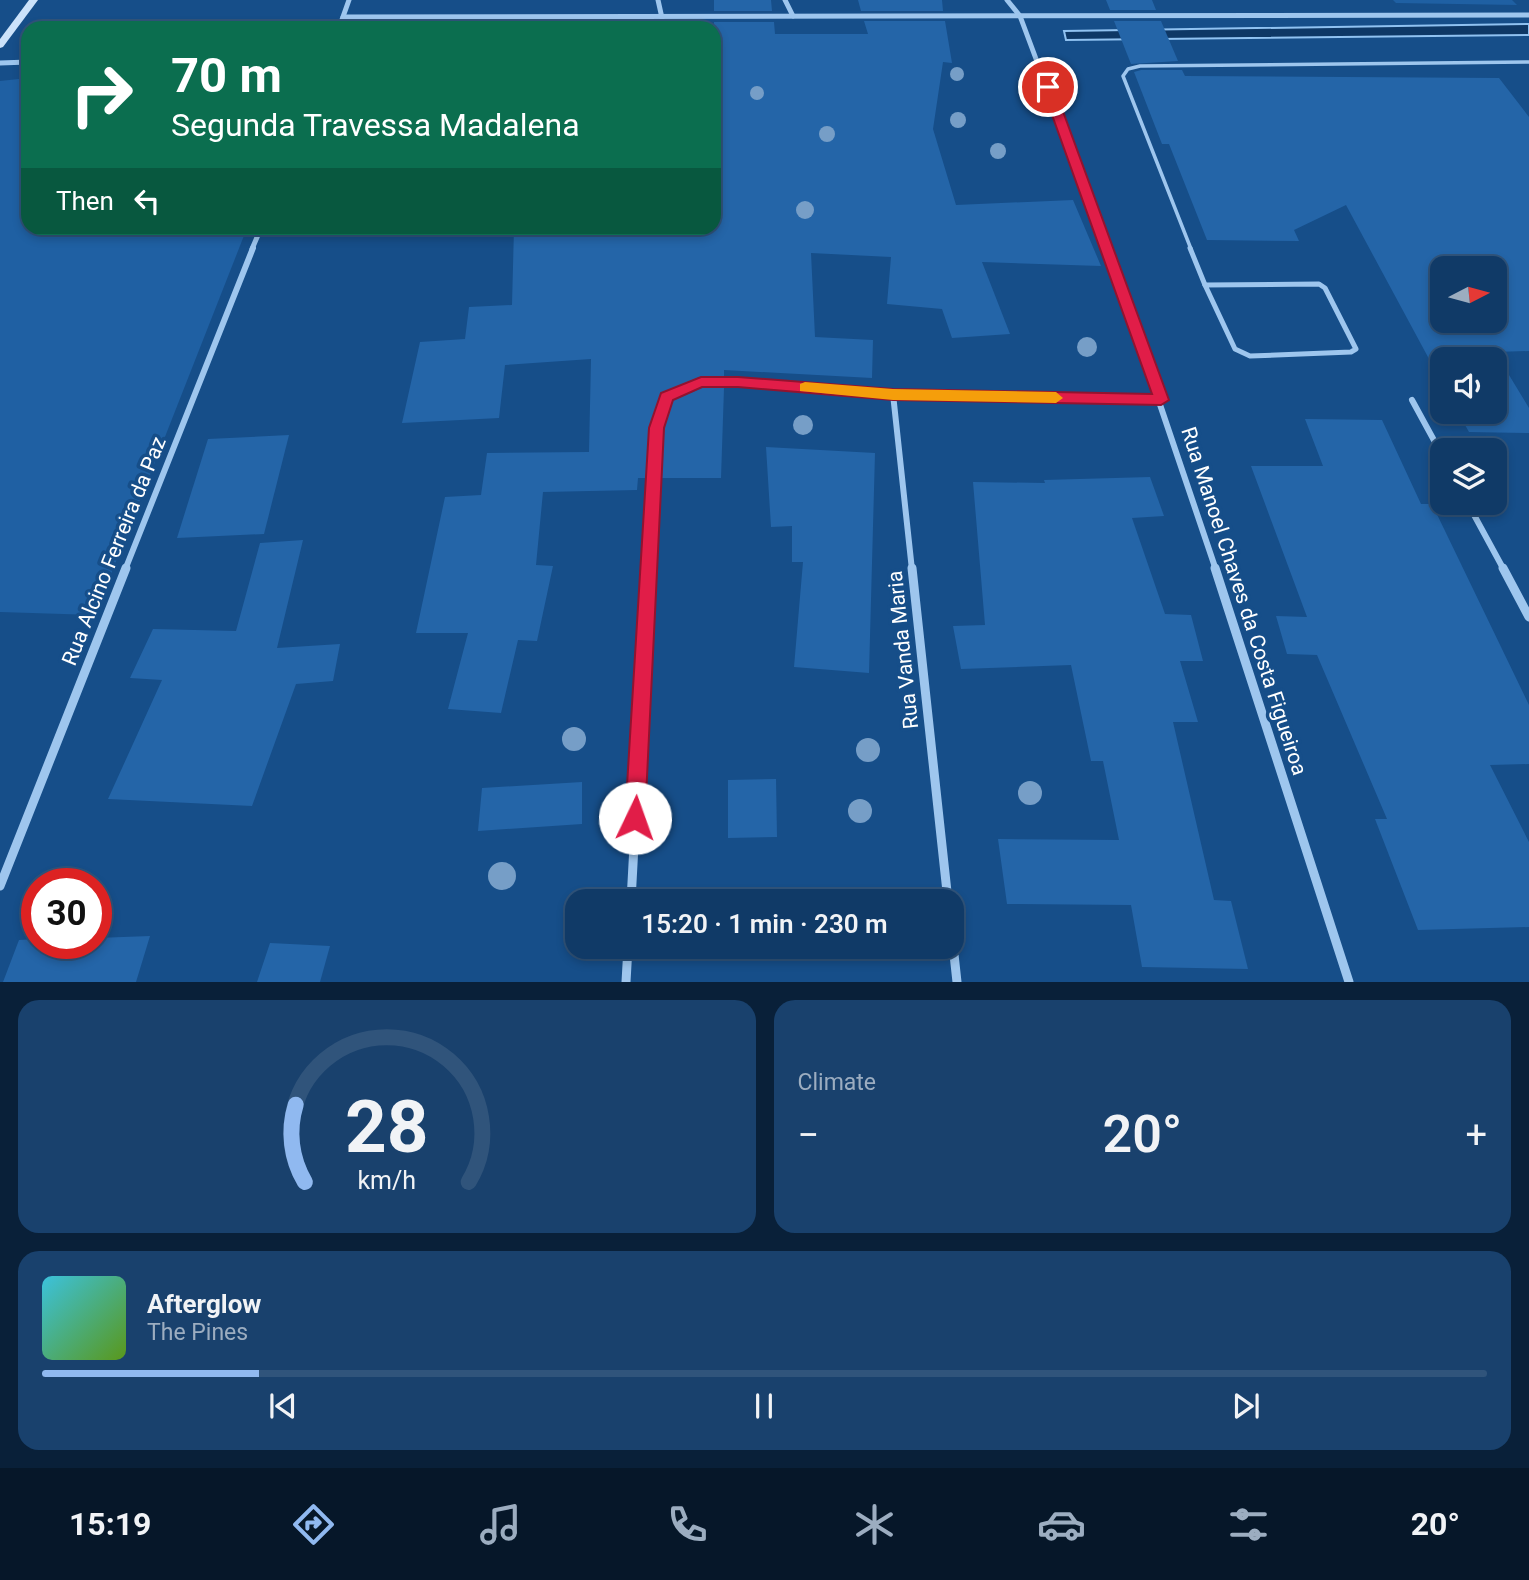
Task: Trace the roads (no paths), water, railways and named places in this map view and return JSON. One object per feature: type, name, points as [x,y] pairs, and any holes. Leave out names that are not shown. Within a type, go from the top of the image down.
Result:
[{"type":"main road","points":[[0,46],[34,0]]},
{"type":"street","points":[[342,21],[349,0]]},
{"type":"street","points":[[658,0],[662,18]]},
{"type":"street","points":[[785,0],[793,16]]},
{"type":"street","name":"Rua Manoel Chaves da Costa Figueiroa","points":[[1007,0],[1020,16],[1076,158],[1161,400],[1190,499],[1349,982]]},
{"type":"street","points":[[343,17],[1529,15]]},
{"type":"street","points":[[0,63],[21,62]]},
{"type":"street","name":"Rua Alcino Ferreira da Paz","points":[[0,886],[258,235]]},
{"type":"street","points":[[632,889],[656,428],[667,397],[701,382],[738,382],[893,394],[1161,400]]},
{"type":"street","name":"Rua Vanda Maria","points":[[893,394],[947,889]]},
{"type":"street","points":[[1412,400],[1433,438]]},
{"type":"street","points":[[1474,515],[1529,617]]},
{"type":"street","points":[[626,982],[627,959]]},
{"type":"street","points":[[954,959],[957,982]]},
{"type":"lane","points":[[1205,285],[1320,284],[1325,288],[1356,349],[1351,352],[1242,354],[1236,349],[1205,285],[1123,76],[1128,69],[1140,66],[1529,62]]}]
